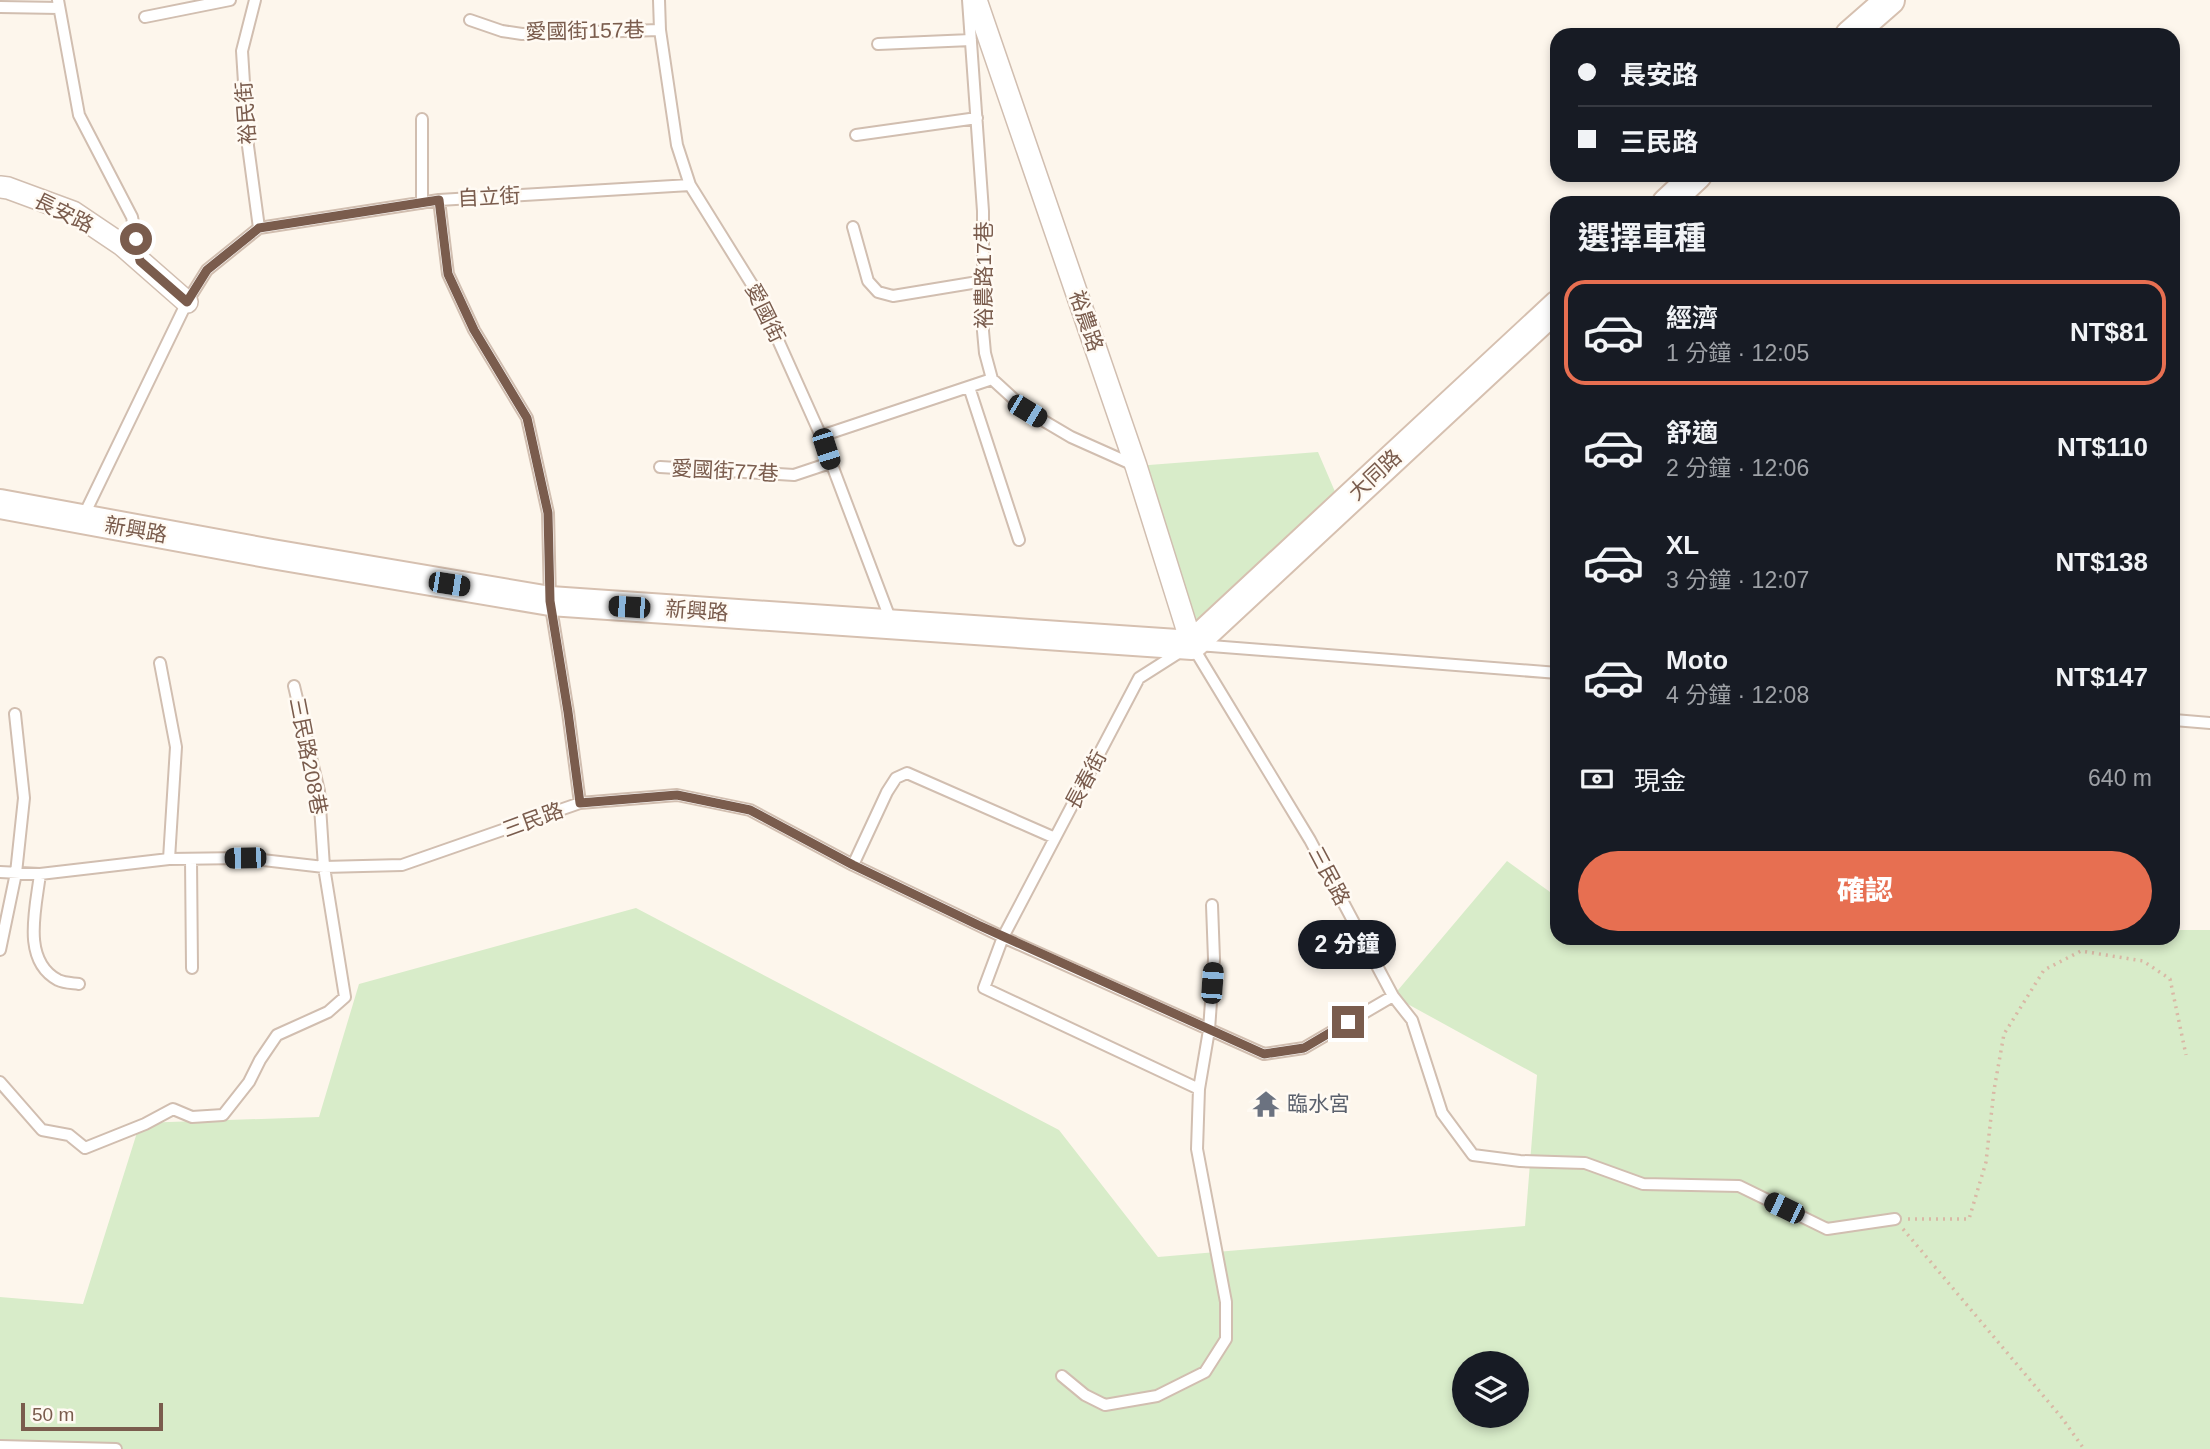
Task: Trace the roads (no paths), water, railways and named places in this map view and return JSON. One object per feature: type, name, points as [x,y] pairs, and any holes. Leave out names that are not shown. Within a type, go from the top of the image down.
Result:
[{"type":"street","name":"裕農路","points":[[976,0],[1136,466],[1192,645]]},
{"type":"street","points":[[1858,28],[1890,0]]},
{"type":"street","points":[[1675,196],[1690,182]]},
{"type":"street","name":"長安路","points":[[0,187],[73,212],[122,245],[187,302]]},
{"type":"street","name":"大同路","points":[[1192,645],[1550,312]]},
{"type":"street","name":"新興路","points":[[0,505],[550,601],[1192,645]]},
{"type":"lane","points":[[145,17],[230,0]]},
{"type":"lane","name":"裕民街","points":[[255,0],[242,51],[248,146],[259,228]]},
{"type":"lane","name":"愛國街","points":[[659,0],[660,30],[677,145],[691,185],[756,291],[821,436],[892,624]]},
{"type":"lane","name":"裕農路17巷","points":[[968,0],[983,211],[985,353],[992,379]]},
{"type":"lane","points":[[0,7],[58,4],[79,114],[132,217],[140,261]]},
{"type":"lane","name":"愛國街157巷","points":[[471,20],[502,31],[522,34],[660,30]]},
{"type":"lane","points":[[878,44],[971,40]]},
{"type":"lane","points":[[856,135],[977,118]]},
{"type":"lane","points":[[422,119],[422,203]]},
{"type":"lane","name":"自立街","points":[[259,228],[439,200],[691,185]]},
{"type":"lane","points":[[439,200],[448,274],[474,330],[527,418],[548,513],[550,601],[580,803]]},
{"type":"lane","points":[[853,227],[869,281],[878,292],[893,296],[984,281]]},
{"type":"lane","points":[[82,520],[187,302],[207,270],[259,228]]},
{"type":"lane","points":[[821,436],[992,379],[1027,411],[1071,437],[1136,466]]},
{"type":"lane","points":[[969,387],[1019,540]]},
{"type":"lane","name":"愛國街77巷","points":[[660,467],[794,475],[830,463]]},
{"type":"lane","points":[[1192,645],[1550,672]]},
{"type":"lane","name":"長春街","points":[[1192,645],[1139,678],[1003,937],[984,988],[1199,1089]]},
{"type":"lane","name":"三民路","points":[[0,872],[40,874],[169,859],[245,858],[324,867],[402,865],[580,803],[677,795],[750,810],[853,865],[1003,937],[1264,1054],[1304,1048],[1393,996],[1310,840],[1192,645]]},
{"type":"lane","points":[[160,663],[176,747],[169,859]]},
{"type":"lane","name":"三民路208巷","points":[[0,1082],[42,1130],[69,1135],[85,1148],[145,1124],[173,1109],[192,1117],[223,1115],[249,1082],[277,1035],[328,1012],[345,997],[324,867],[319,791],[294,686]]},
{"type":"lane","points":[[0,950],[16,873],[24,798],[15,714]]},
{"type":"lane","points":[[2180,720],[2210,723]]},
{"type":"lane","points":[[853,865],[887,792],[896,778],[907,773],[1055,838]]},
{"type":"lane","points":[[191,859],[192,968]]},
{"type":"lane","points":[[40,874],[32,935],[43,969],[60,982],[79,984]]},
{"type":"lane","points":[[1062,1376],[1085,1395],[1105,1405],[1157,1396],[1205,1372],[1226,1339],[1226,1302],[1197,1149],[1199,1089],[1209,1030],[1214,959],[1212,905]]},
{"type":"lane","points":[[1393,996],[1412,1020],[1443,1113],[1473,1155],[1520,1161],[1586,1163],[1643,1184],[1740,1186],[1827,1229],[1895,1219]]},
{"type":"lane","points":[[0,1446],[116,1449]]},
{"type":"place","name":"臨水宮","points":[[1266,1104]]}]
